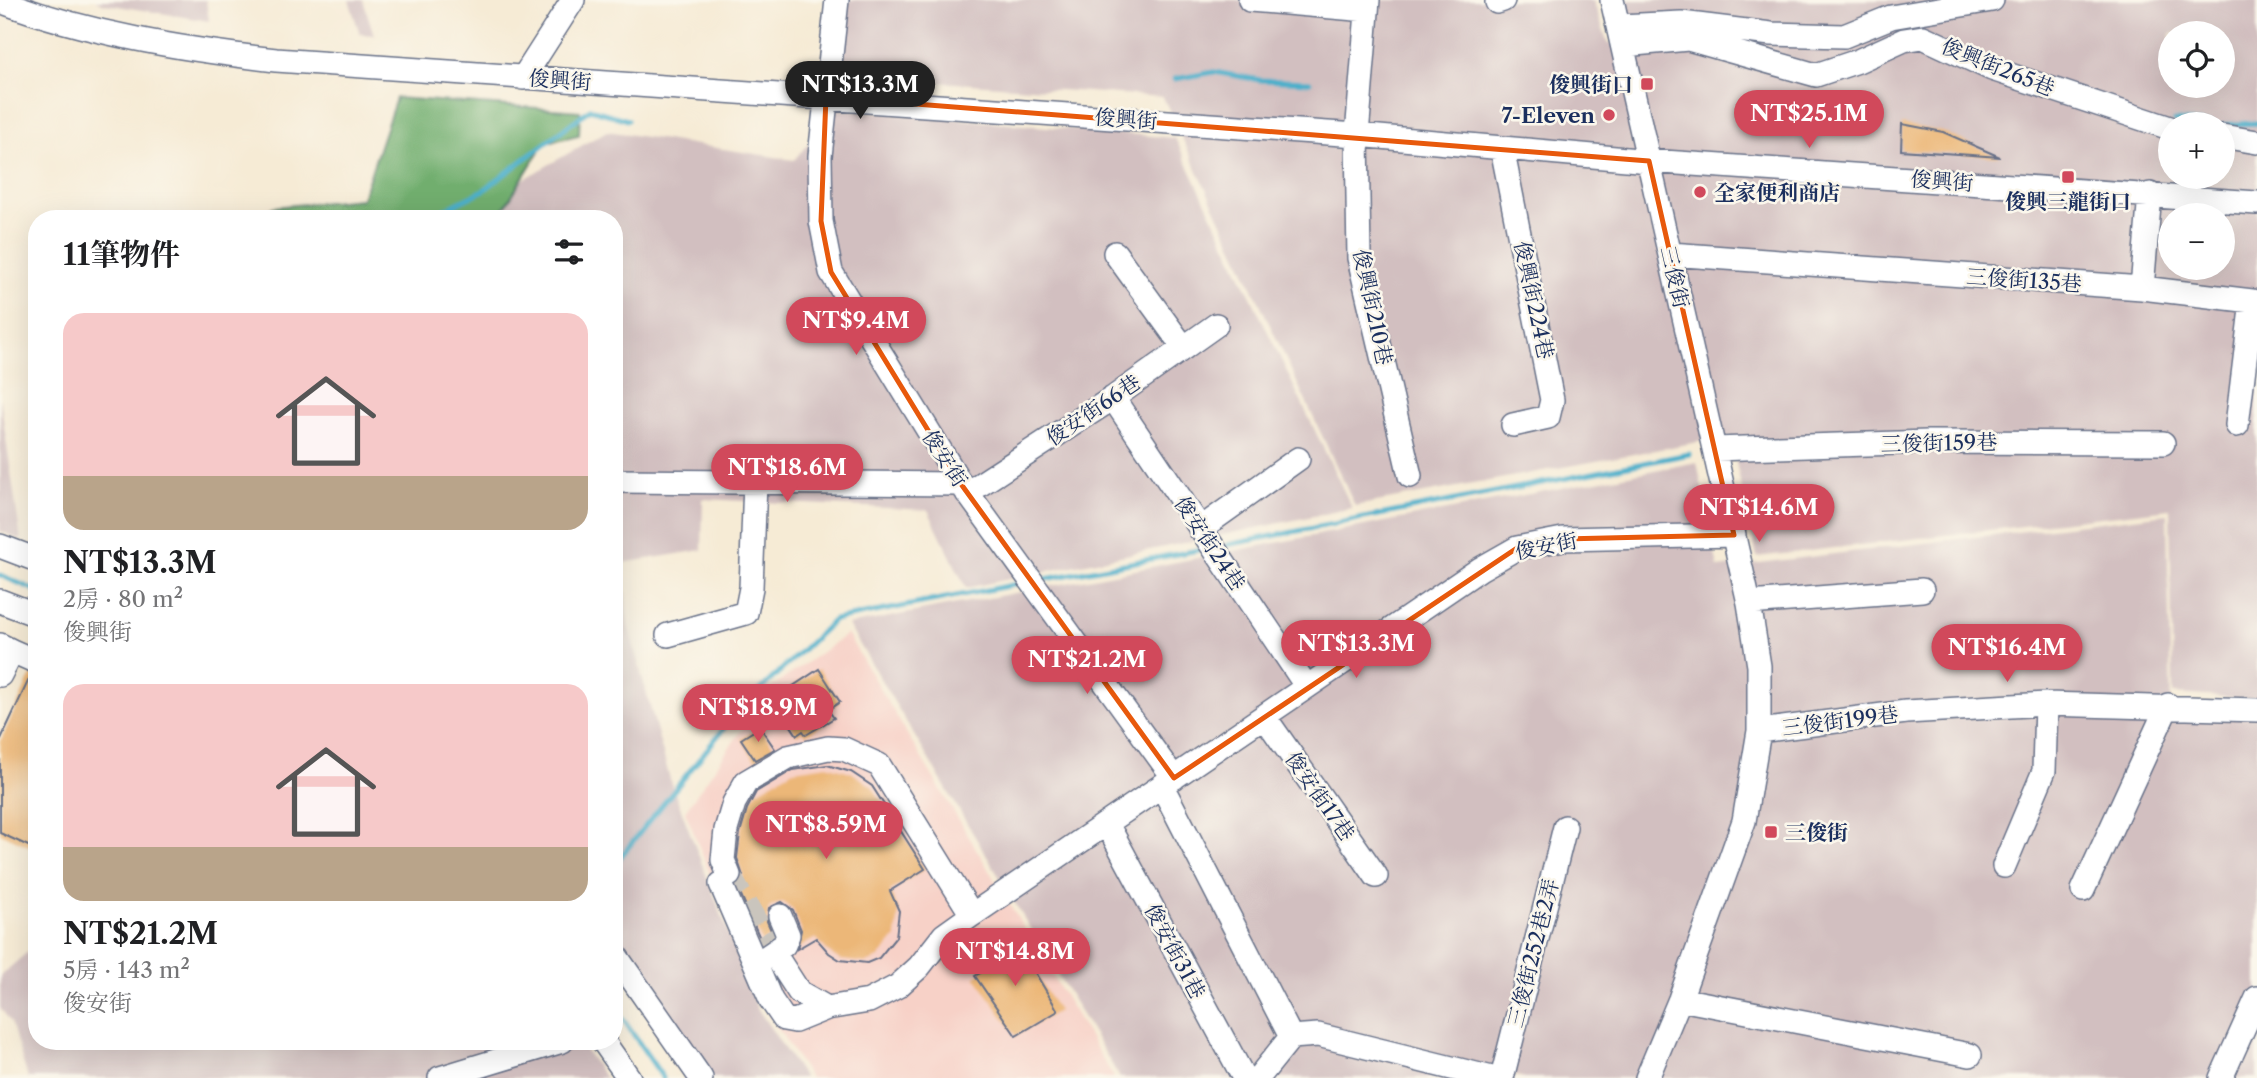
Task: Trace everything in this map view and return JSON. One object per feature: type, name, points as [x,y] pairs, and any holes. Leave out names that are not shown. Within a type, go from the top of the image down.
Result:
[{"type":"street","points":[[523,78],[573,0]]},
{"type":"street","name":"俊安街","points":[[837,0],[820,156],[821,221],[831,272],[964,488],[1168,782]]},
{"type":"street","points":[[1250,0],[1367,5]]},
{"type":"street","name":"三俊街","points":[[1612,0],[1749,603],[1759,666],[1759,731],[1744,821],[1680,999],[1647,1078]]},
{"type":"street","points":[[1622,36],[1681,23],[1771,34],[1844,36],[1891,17],[1992,0]]},
{"type":"street","name":"俊興街","points":[[0,1],[83,27],[187,50],[275,60],[1357,135],[1649,162],[2257,203]]},
{"type":"street","name":"俊興街210巷","points":[[1367,5],[1357,135],[1359,258],[1410,476]]},
{"type":"street","name":"俊興街265巷","points":[[1622,36],[1688,39],[1816,75],[1858,61],[1904,40],[1923,37],[1992,69],[2158,124]]},
{"type":"street","points":[[2235,138],[2257,142]]},
{"type":"street","name":"俊興街224巷","points":[[1502,148],[1552,400],[1548,417],[1513,425]]},
{"type":"street","points":[[2142,288],[2150,194]]},
{"type":"street","points":[[1115,253],[1184,348]]},
{"type":"street","name":"三俊街135巷","points":[[1670,254],[2142,288],[2252,301],[2237,425]]},
{"type":"street","name":"俊安街66巷","points":[[964,488],[1113,398],[1216,325]]},
{"type":"street","name":"俊安街24巷","points":[[1113,398],[1307,687]]},
{"type":"street","name":"三俊街159巷","points":[[1715,449],[1928,442],[2163,443]]},
{"type":"street","points":[[1200,529],[1298,458]]},
{"type":"street","points":[[623,481],[964,488]]},
{"type":"street","points":[[668,635],[746,613],[751,588],[755,482]]},
{"type":"street","name":"俊安街","points":[[972,915],[1480,569],[1517,548],[1563,539],[1734,536]]},
{"type":"street","points":[[0,546],[28,557]]},
{"type":"street","points":[[1749,603],[1922,590]]},
{"type":"street","points":[[0,601],[28,612]]},
{"type":"street","points":[[0,675],[6,648],[28,658]]},
{"type":"street","points":[[2004,866],[2044,771],[2046,704]]},
{"type":"street","name":"三俊街199巷","points":[[1759,731],[1906,712],[2046,704],[2168,705],[2257,710]]},
{"type":"street","points":[[2083,890],[2168,705]]},
{"type":"street","name":"俊安街17巷","points":[[1265,716],[1376,876]]},
{"type":"street","points":[[780,916],[788,935],[784,945],[768,963],[771,1000],[784,1019],[794,1021],[827,1009],[869,1001],[898,986],[919,967],[944,935],[972,915],[879,765],[844,749],[828,748],[788,757],[746,782],[734,803],[726,830],[723,860],[725,879],[768,963],[799,992],[827,1009]]},
{"type":"street","points":[[1168,782],[1291,1037]]},
{"type":"street","name":"俊安街31巷","points":[[1107,824],[1244,1078]]},
{"type":"street","name":"三俊街252巷2弄","points":[[1502,1078],[1564,827]]},
{"type":"street","points":[[623,966],[701,1078]]},
{"type":"street","points":[[2221,1078],[2257,998]]},
{"type":"street","points":[[1680,999],[1970,1055]]},
{"type":"street","points":[[1258,1078],[1291,1037],[1318,1035],[1435,1071],[1492,1078]]},
{"type":"street","points":[[440,1078],[532,1050]]},
{"type":"street","points":[[609,1050],[629,1078]]},
{"type":"highlighted area","points":[[826,97],[1649,161],[1734,535],[1563,539],[1517,548],[1174,778],[961,484],[831,272],[821,221]]},
{"type":"shaded area","points":[[95,0],[206,0],[209,21],[105,4]]},
{"type":"shaded area","points":[[349,0],[363,0],[374,35],[360,34]]},
{"type":"shaded area","points":[[845,0],[1593,0],[1608,44],[1636,47],[1625,0],[2257,0],[2257,699],[2173,694],[2170,509],[1757,557],[1730,436],[1355,506],[1163,97],[835,75]]},
{"type":"shaded area","points":[[838,109],[1175,138],[1352,508],[966,588],[928,510],[703,499],[702,550],[623,563],[623,210],[471,210],[607,131],[794,160]]},
{"type":"shaded area","points":[[0,398],[21,540],[0,531]]},
{"type":"shaded area","points":[[1697,462],[1718,568],[2167,514],[2171,709],[2257,714],[2257,1078],[1525,1078],[1327,1031],[1475,1078],[1120,1078],[848,625]]},
{"type":"shaded area","points":[[623,563],[628,625],[671,783],[757,1008],[804,1078],[711,1078],[623,952]]},
{"type":"shaded area","points":[[847,634],[1114,1078],[810,1078],[759,999],[685,811],[771,688]]},
{"type":"shaded area","points":[[28,952],[28,1050],[585,1050],[605,1078],[28,1078],[11,1022],[0,1008],[0,976]]},
{"type":"green space","points":[[396,98],[580,111],[579,135],[544,143],[503,210],[268,210],[273,207],[362,199]]},
{"type":"building","points":[[1902,124],[1943,132],[2000,157],[1901,150]]},
{"type":"building","points":[[819,669],[840,702],[828,710],[834,718],[806,735],[803,731],[797,735],[779,708],[786,702],[781,694]]},
{"type":"building","points":[[28,681],[28,846],[0,833],[0,741]]},
{"type":"building","points":[[760,727],[775,749],[755,760],[741,739]]},
{"type":"building","points":[[827,765],[851,772],[872,786],[925,869],[890,891],[899,911],[896,937],[879,958],[867,963],[840,960],[829,953],[816,938],[797,949],[801,930],[793,910],[782,902],[769,908],[767,921],[773,935],[762,943],[737,886],[743,876],[737,858],[740,833],[747,809],[756,792],[793,770]]},
{"type":"building","points":[[1015,939],[1058,1011],[1016,1036],[975,976],[982,972],[976,964]]},
{"type":"waterway","points":[[1175,79],[1214,72],[1260,80],[1310,82]]},
{"type":"waterway","points":[[444,210],[484,190],[590,109],[628,120]]},
{"type":"waterway","points":[[2235,124],[2257,123]]},
{"type":"waterway","points":[[1227,545],[1689,454]]},
{"type":"waterway","points":[[1040,580],[1198,550]]},
{"type":"waterway","points":[[0,575],[28,587]]},
{"type":"waterway","points":[[623,854],[737,712],[834,620],[1023,583]]},
{"type":"waterway","points":[[623,1019],[663,1078]]},
{"type":"tunnel","points":[[729,875],[779,961]]},
{"type":"place","name":"俊興街口","points":[[1647,84]]},
{"type":"place","name":"7-Eleven","points":[[1609,115]]},
{"type":"place","name":"俊興三龍街口","points":[[2068,177]]},
{"type":"place","name":"全家便利商店","points":[[1700,192]]},
{"type":"place","name":"三俊街","points":[[1771,832]]}]
